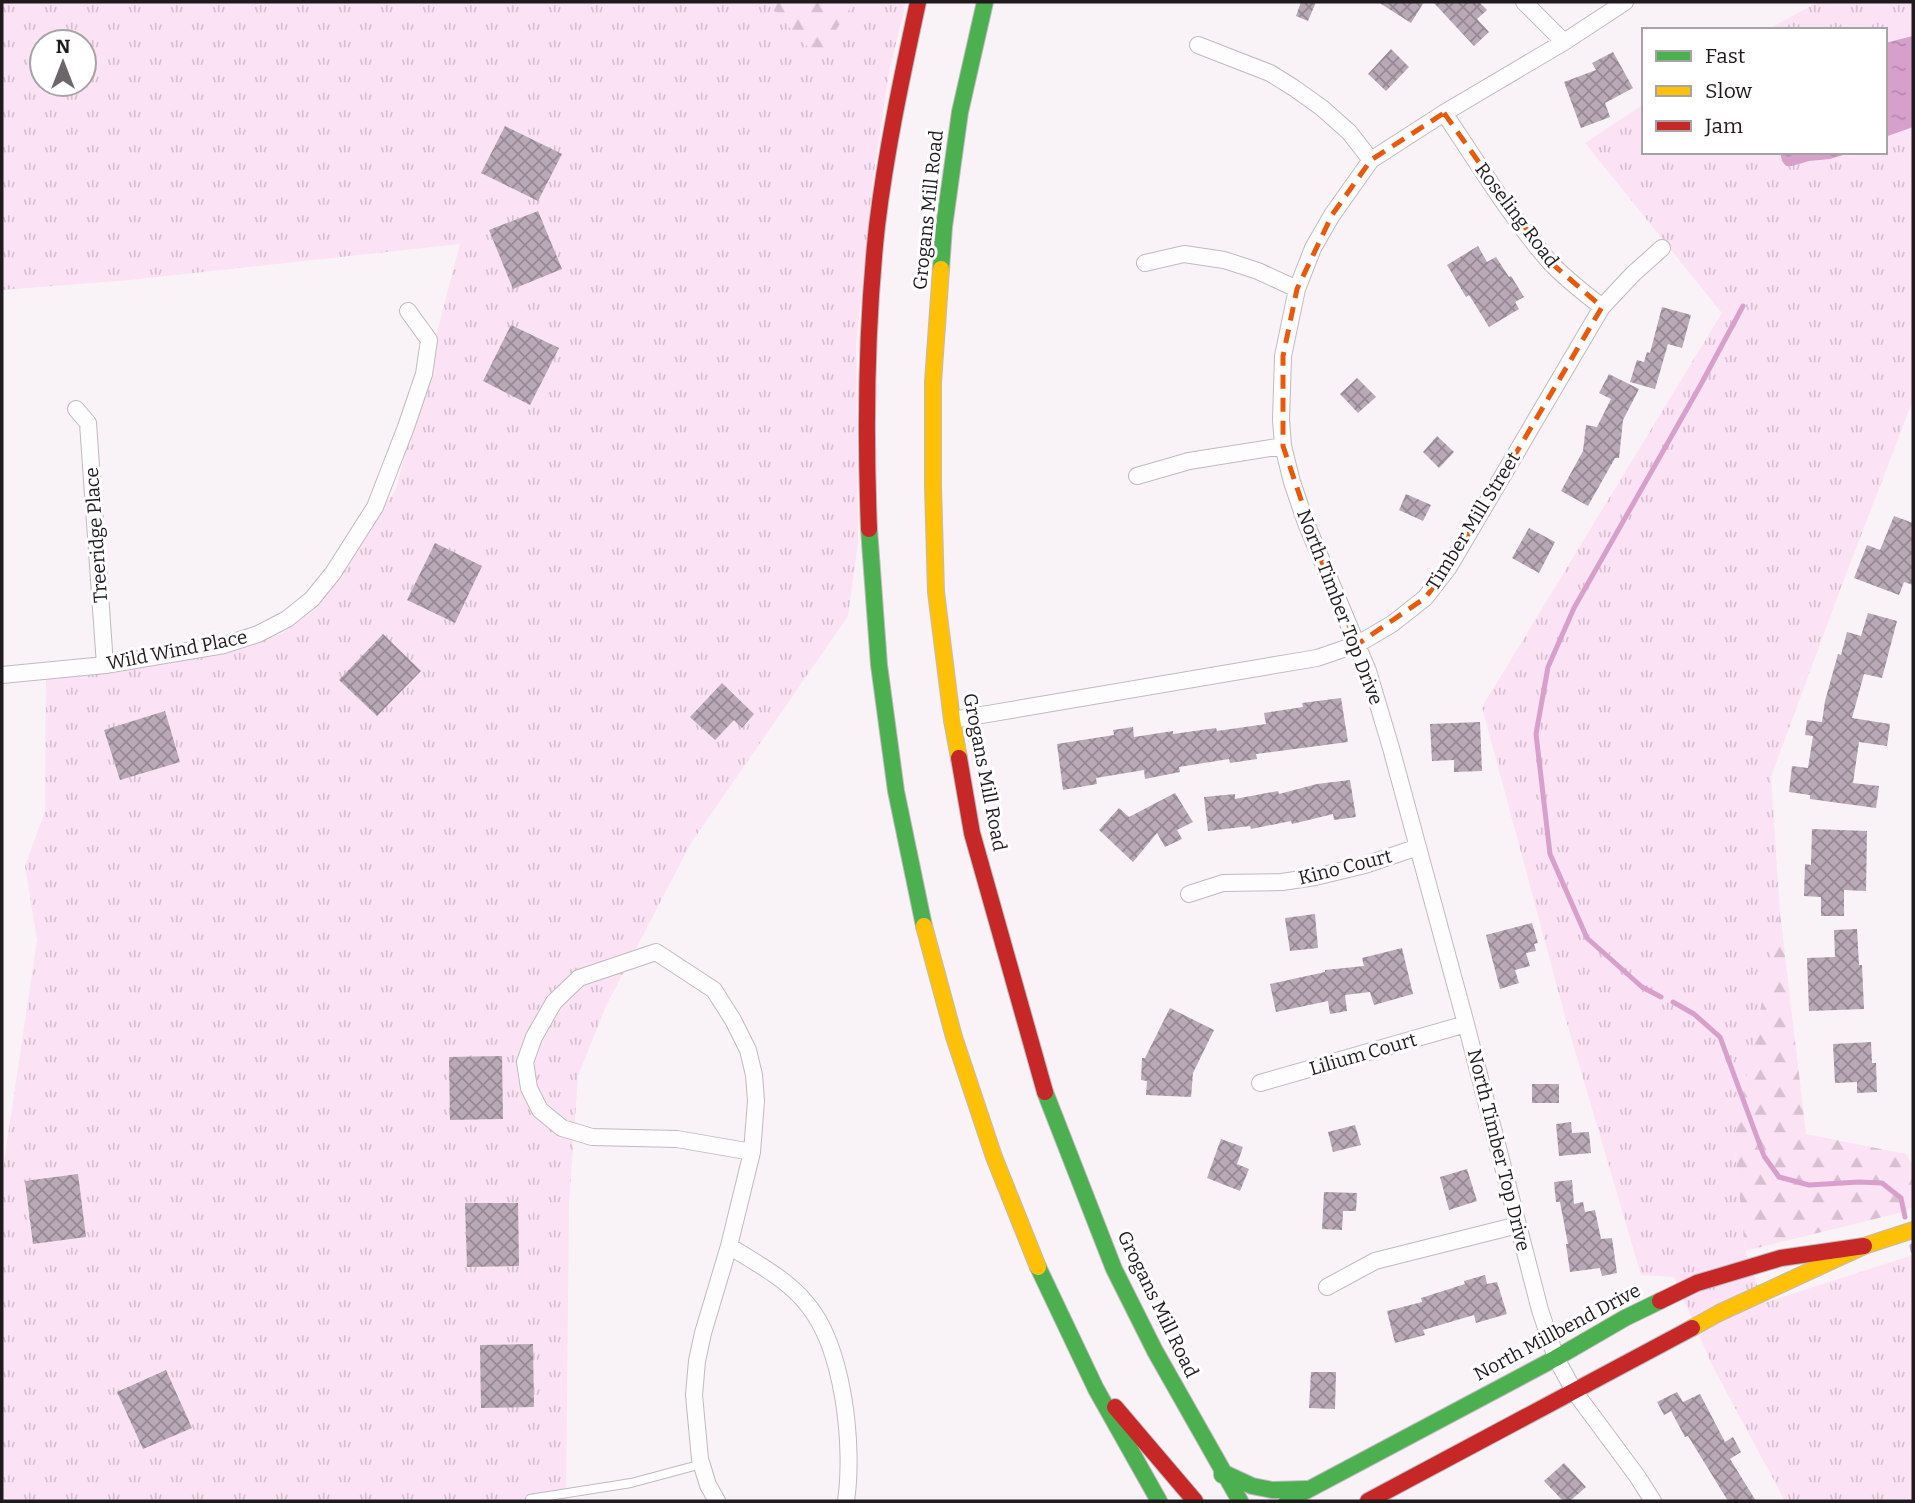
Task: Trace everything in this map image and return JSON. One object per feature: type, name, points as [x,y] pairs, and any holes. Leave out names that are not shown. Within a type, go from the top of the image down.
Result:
[{"type":"main road","points":[[918,2],[896,102],[878,222],[867,369],[868,507],[872,590],[882,699],[898,809],[930,956],[985,1134],[1040,1273],[1149,1501]]},
{"type":"main road","name":"Grogans Mill Road","points":[[985,2],[960,112],[944,227],[933,382],[936,592],[952,720],[972,833],[1041,1081],[1114,1269],[1154,1350],[1240,1501]]},
{"type":"main road","name":"North Millbend Drive","points":[[1368,1501],[1719,1313],[1864,1246],[1913,1230]]},
{"type":"main road","name":"North Millbend Drive","points":[[1287,1501],[1556,1358],[1625,1318],[1697,1283],[1781,1258],[1864,1246]]},
{"type":"main road","points":[[1091,1378],[1195,1501]]},
{"type":"main road","points":[[1122,1440],[1159,1501]]},
{"type":"main road","points":[[1227,1501],[1222,1472],[1252,1486],[1272,1490],[1310,1489]]},
{"type":"street","points":[[1524,2],[1564,42]]},
{"type":"street","name":"North Timber Top Drive","points":[[1625,2],[1371,160],[1332,215],[1313,248],[1297,289],[1283,356],[1281,393],[1283,446],[1292,482],[1328,580],[1368,671],[1466,1024],[1540,1310],[1556,1358],[1574,1391],[1653,1501]]},
{"type":"street","points":[[1198,45],[1269,73],[1294,88],[1349,131],[1371,160]]},
{"type":"street","name":"Roseling Road","points":[[1444,113],[1508,207],[1549,261],[1572,284],[1602,307]]},
{"type":"street","name":"Timber Mill Street","points":[[952,720],[1317,658],[1358,644],[1392,624],[1425,598],[1449,567],[1602,307],[1662,248]]},
{"type":"street","points":[[1145,263],[1184,254],[1224,260],[1258,271],[1297,289]]},
{"type":"street","name":"Wild Wind Place","points":[[2,675],[105,665],[224,645],[258,634],[287,619],[312,599],[333,573],[375,507],[424,374],[429,340],[408,311]]},
{"type":"street","name":"Treeridge Place","points":[[76,409],[88,423],[105,665]]},
{"type":"street","points":[[1138,476],[1189,461],[1283,446]]},
{"type":"street","name":"Kino Court","points":[[1189,894],[1223,883],[1315,877],[1365,865],[1418,847]]},
{"type":"street","points":[[717,1501],[708,1485],[702,1464],[694,1395],[703,1333],[729,1247],[752,1152],[756,1101],[754,1074],[747,1050],[733,1020],[714,990],[656,952],[579,978],[554,1002],[534,1038],[525,1062],[529,1088],[540,1110],[562,1128],[592,1137],[677,1139],[752,1152]]},
{"type":"street","name":"Lilium Court","points":[[1260,1083],[1466,1024]]},
{"type":"street","points":[[1328,1287],[1375,1261],[1517,1225]]},
{"type":"street","points":[[729,1247],[770,1271],[792,1289],[807,1303],[829,1340],[837,1367],[848,1449],[849,1479],[846,1501]]},
{"type":"lane","points":[[530,1499],[631,1482],[702,1464]]},
{"type":"highlighted area","points":[[1444,113],[1549,261],[1602,307],[1449,567],[1425,598],[1358,644],[1328,580],[1283,446],[1283,356],[1297,289],[1332,215],[1371,160]]},
{"type":"green space","points":[[2,2],[906,2],[889,72],[873,178],[856,344],[858,542],[848,616],[691,843],[606,1006],[578,1076],[569,1202],[566,1501],[2,1501],[2,1176],[37,940],[25,866],[45,811],[46,679],[216,654],[281,634],[312,612],[396,489],[460,244],[130,280],[2,290]]},
{"type":"green space","points":[[766,2],[854,2],[818,58]]},
{"type":"green space","points":[[1818,2],[1913,2],[1913,400],[1771,777],[1780,913],[1734,1138],[1745,1251],[1764,1303],[1913,1255],[1913,1501],[1785,1501],[1712,1365],[1674,1277],[1641,1275],[1566,1020],[1482,707],[1722,313],[1585,143],[1642,105],[1642,154],[1887,154],[1887,28],[1771,28]]},
{"type":"green space","points":[[1780,913],[1806,1134],[1906,1154],[1913,1165],[1913,1207],[1903,1212],[1745,1251],[1734,1138]]},
{"type":"water","points":[[1913,36],[1913,127],[1887,136],[1887,42]]},
{"type":"water","points":[[1780,154],[1846,154],[1792,166],[1786,166]]},
{"type":"building","points":[[1301,2],[1316,2],[1308,21],[1296,16]]},
{"type":"building","points":[[1378,2],[1424,2],[1411,23]]},
{"type":"building","points":[[1433,2],[1479,2],[1487,10],[1477,19],[1489,32],[1474,46]]},
{"type":"building","points":[[1391,49],[1409,67],[1386,91],[1368,74]]},
{"type":"building","points":[[1613,52],[1633,88],[1605,103],[1610,117],[1581,128],[1564,82],[1596,70],[1592,63]]},
{"type":"building","points":[[505,126],[562,154],[538,201],[481,173]]},
{"type":"building","points":[[538,211],[562,269],[513,289],[489,230]]},
{"type":"building","points":[[1478,246],[1487,262],[1496,257],[1524,297],[1515,302],[1519,309],[1489,327],[1469,295],[1466,297],[1447,265]]},
{"type":"building","points":[[1662,307],[1691,315],[1682,348],[1668,344],[1655,389],[1630,382],[1637,360],[1644,362],[1647,352],[1650,353]]},
{"type":"building","points":[[511,325],[559,348],[530,405],[483,381]]},
{"type":"building","points":[[1609,374],[1639,389],[1623,420],[1619,458],[1615,458],[1588,506],[1561,491],[1583,451],[1586,425],[1597,427],[1611,399],[1599,393]]},
{"type":"building","points":[[1357,378],[1376,397],[1358,413],[1340,394]]},
{"type":"building","points":[[1437,436],[1454,452],[1439,468],[1423,452]]},
{"type":"building","points":[[1406,494],[1431,505],[1423,521],[1399,510]]},
{"type":"building","points":[[1894,516],[1913,523],[1913,585],[1904,582],[1899,595],[1854,578],[1867,545],[1880,550]]},
{"type":"building","points":[[1529,528],[1555,542],[1539,573],[1512,558]]},
{"type":"building","points":[[435,543],[482,566],[455,623],[407,600]]},
{"type":"building","points":[[1868,613],[1897,621],[1882,678],[1864,674],[1852,718],[1890,724],[1887,746],[1859,742],[1853,783],[1879,786],[1876,808],[1810,799],[1810,795],[1789,792],[1792,766],[1808,768],[1813,736],[1805,735],[1807,720],[1822,722],[1838,654],[1841,655],[1847,632],[1861,636]]},
{"type":"building","points":[[383,634],[421,671],[377,716],[339,680]]},
{"type":"building","points":[[722,683],[754,714],[742,728],[734,720],[715,740],[690,717]]},
{"type":"building","points":[[1341,698],[1348,742],[1256,754],[1257,759],[1230,763],[1229,759],[1179,767],[1180,772],[1145,779],[1144,770],[1096,778],[1097,784],[1063,790],[1057,744],[1114,735],[1113,730],[1133,727],[1134,737],[1173,731],[1173,734],[1216,728],[1217,731],[1266,724],[1264,713],[1303,707],[1302,703]]},
{"type":"building","points":[[165,711],[180,762],[120,780],[104,730]]},
{"type":"building","points":[[1480,722],[1482,771],[1454,772],[1454,760],[1432,761],[1430,724]]},
{"type":"building","points":[[1350,780],[1356,817],[1334,820],[1333,814],[1292,824],[1291,821],[1251,829],[1250,826],[1208,831],[1204,797],[1235,794],[1235,799],[1278,791],[1279,794],[1317,784]]},
{"type":"building","points":[[1175,793],[1193,822],[1177,830],[1182,839],[1165,847],[1157,833],[1133,862],[1099,830],[1119,808],[1129,817]]},
{"type":"building","points":[[1812,829],[1867,831],[1866,891],[1844,890],[1844,916],[1821,916],[1821,897],[1804,896],[1805,864],[1811,865]]},
{"type":"building","points":[[1315,914],[1318,948],[1290,951],[1285,918]]},
{"type":"building","points":[[1532,923],[1538,943],[1534,944],[1536,951],[1526,953],[1530,966],[1515,970],[1519,983],[1500,989],[1486,935]]},
{"type":"building","points":[[1857,929],[1864,1009],[1809,1011],[1807,958],[1835,957],[1834,930]]},
{"type":"building","points":[[1402,948],[1413,994],[1374,1005],[1370,992],[1345,995],[1347,1011],[1330,1014],[1328,1001],[1276,1012],[1270,984],[1325,970],[1364,966],[1362,958]]},
{"type":"building","points":[[1170,1008],[1214,1030],[1193,1073],[1191,1097],[1146,1095],[1147,1081],[1141,1080],[1142,1058],[1145,1058]]},
{"type":"building","points":[[1871,1042],[1872,1063],[1876,1063],[1877,1092],[1857,1093],[1857,1082],[1835,1083],[1833,1044]]},
{"type":"building","points":[[502,1056],[503,1119],[450,1120],[449,1057]]},
{"type":"building","points":[[1532,1084],[1559,1084],[1559,1103],[1532,1103]]},
{"type":"building","points":[[1571,1122],[1572,1133],[1589,1132],[1591,1153],[1559,1156],[1556,1124]]},
{"type":"building","points":[[1355,1125],[1361,1145],[1333,1152],[1328,1132]]},
{"type":"building","points":[[1221,1139],[1243,1147],[1237,1164],[1249,1169],[1240,1191],[1207,1178]]},
{"type":"building","points":[[1467,1169],[1477,1201],[1449,1210],[1440,1177]]},
{"type":"building","points":[[78,1174],[86,1237],[33,1244],[25,1181]]},
{"type":"building","points":[[1572,1180],[1574,1204],[1583,1202],[1585,1212],[1595,1210],[1601,1239],[1612,1238],[1617,1273],[1602,1276],[1600,1268],[1570,1272],[1568,1244],[1560,1202],[1556,1202],[1554,1182]]},
{"type":"building","points":[[1324,1192],[1357,1193],[1356,1211],[1343,1211],[1342,1230],[1322,1229]]},
{"type":"building","points":[[465,1203],[518,1203],[519,1266],[467,1267]]},
{"type":"building","points":[[1485,1275],[1487,1284],[1497,1282],[1507,1314],[1476,1323],[1474,1315],[1423,1330],[1425,1335],[1395,1343],[1387,1311],[1422,1302],[1421,1298]]},
{"type":"building","points":[[533,1344],[534,1407],[481,1408],[480,1345]]},
{"type":"building","points":[[166,1370],[192,1428],[143,1449],[117,1392]]},
{"type":"building","points":[[1311,1372],[1336,1372],[1335,1409],[1309,1408]]},
{"type":"building","points":[[1677,1392],[1683,1402],[1700,1394],[1725,1442],[1733,1437],[1741,1452],[1730,1459],[1756,1501],[1728,1501],[1671,1411],[1664,1415],[1657,1402]]},
{"type":"building","points":[[1564,1463],[1586,1487],[1570,1501],[1563,1501],[1544,1481]]},
{"type":"waterway","points":[[1661,997],[1642,987],[1587,938],[1550,854],[1536,734],[1548,667],[1574,608],[1743,306]]},
{"type":"waterway","points":[[1673,1002],[1694,1014],[1720,1037],[1764,1156],[1779,1177],[1809,1185],[1882,1183],[1901,1198],[1905,1217]]},
{"type":"waterway","points":[[1912,1246],[1913,1251]]},
{"type":"traffic: fast","points":[[941,269],[960,112],[985,2]]},
{"type":"traffic: fast","points":[[869,529],[879,665],[896,791],[924,926]]},
{"type":"traffic: fast","points":[[1045,1092],[1114,1269],[1155,1351],[1240,1501]]},
{"type":"traffic: fast","points":[[1038,1267],[1096,1389],[1159,1501]]},
{"type":"traffic: fast","points":[[1287,1501],[1660,1301]]},
{"type":"traffic: fast","points":[[1222,1475],[1222,1472],[1252,1486],[1272,1490],[1307,1489]]},
{"type":"traffic: slow","points":[[941,269],[933,382],[936,592],[959,758]]},
{"type":"traffic: slow","points":[[924,926],[954,1037],[994,1157],[1038,1267]]},
{"type":"traffic: slow","points":[[1692,1328],[1864,1246],[1913,1230]]},
{"type":"traffic: jam","points":[[869,529],[867,377],[873,264],[890,142],[918,2]]},
{"type":"traffic: jam","points":[[959,758],[972,833],[1045,1092]]},
{"type":"traffic: jam","points":[[1660,1301],[1697,1283],[1781,1258],[1864,1246]]},
{"type":"traffic: jam","points":[[1368,1501],[1692,1328]]},
{"type":"traffic: jam","points":[[1115,1407],[1195,1501]]}]
